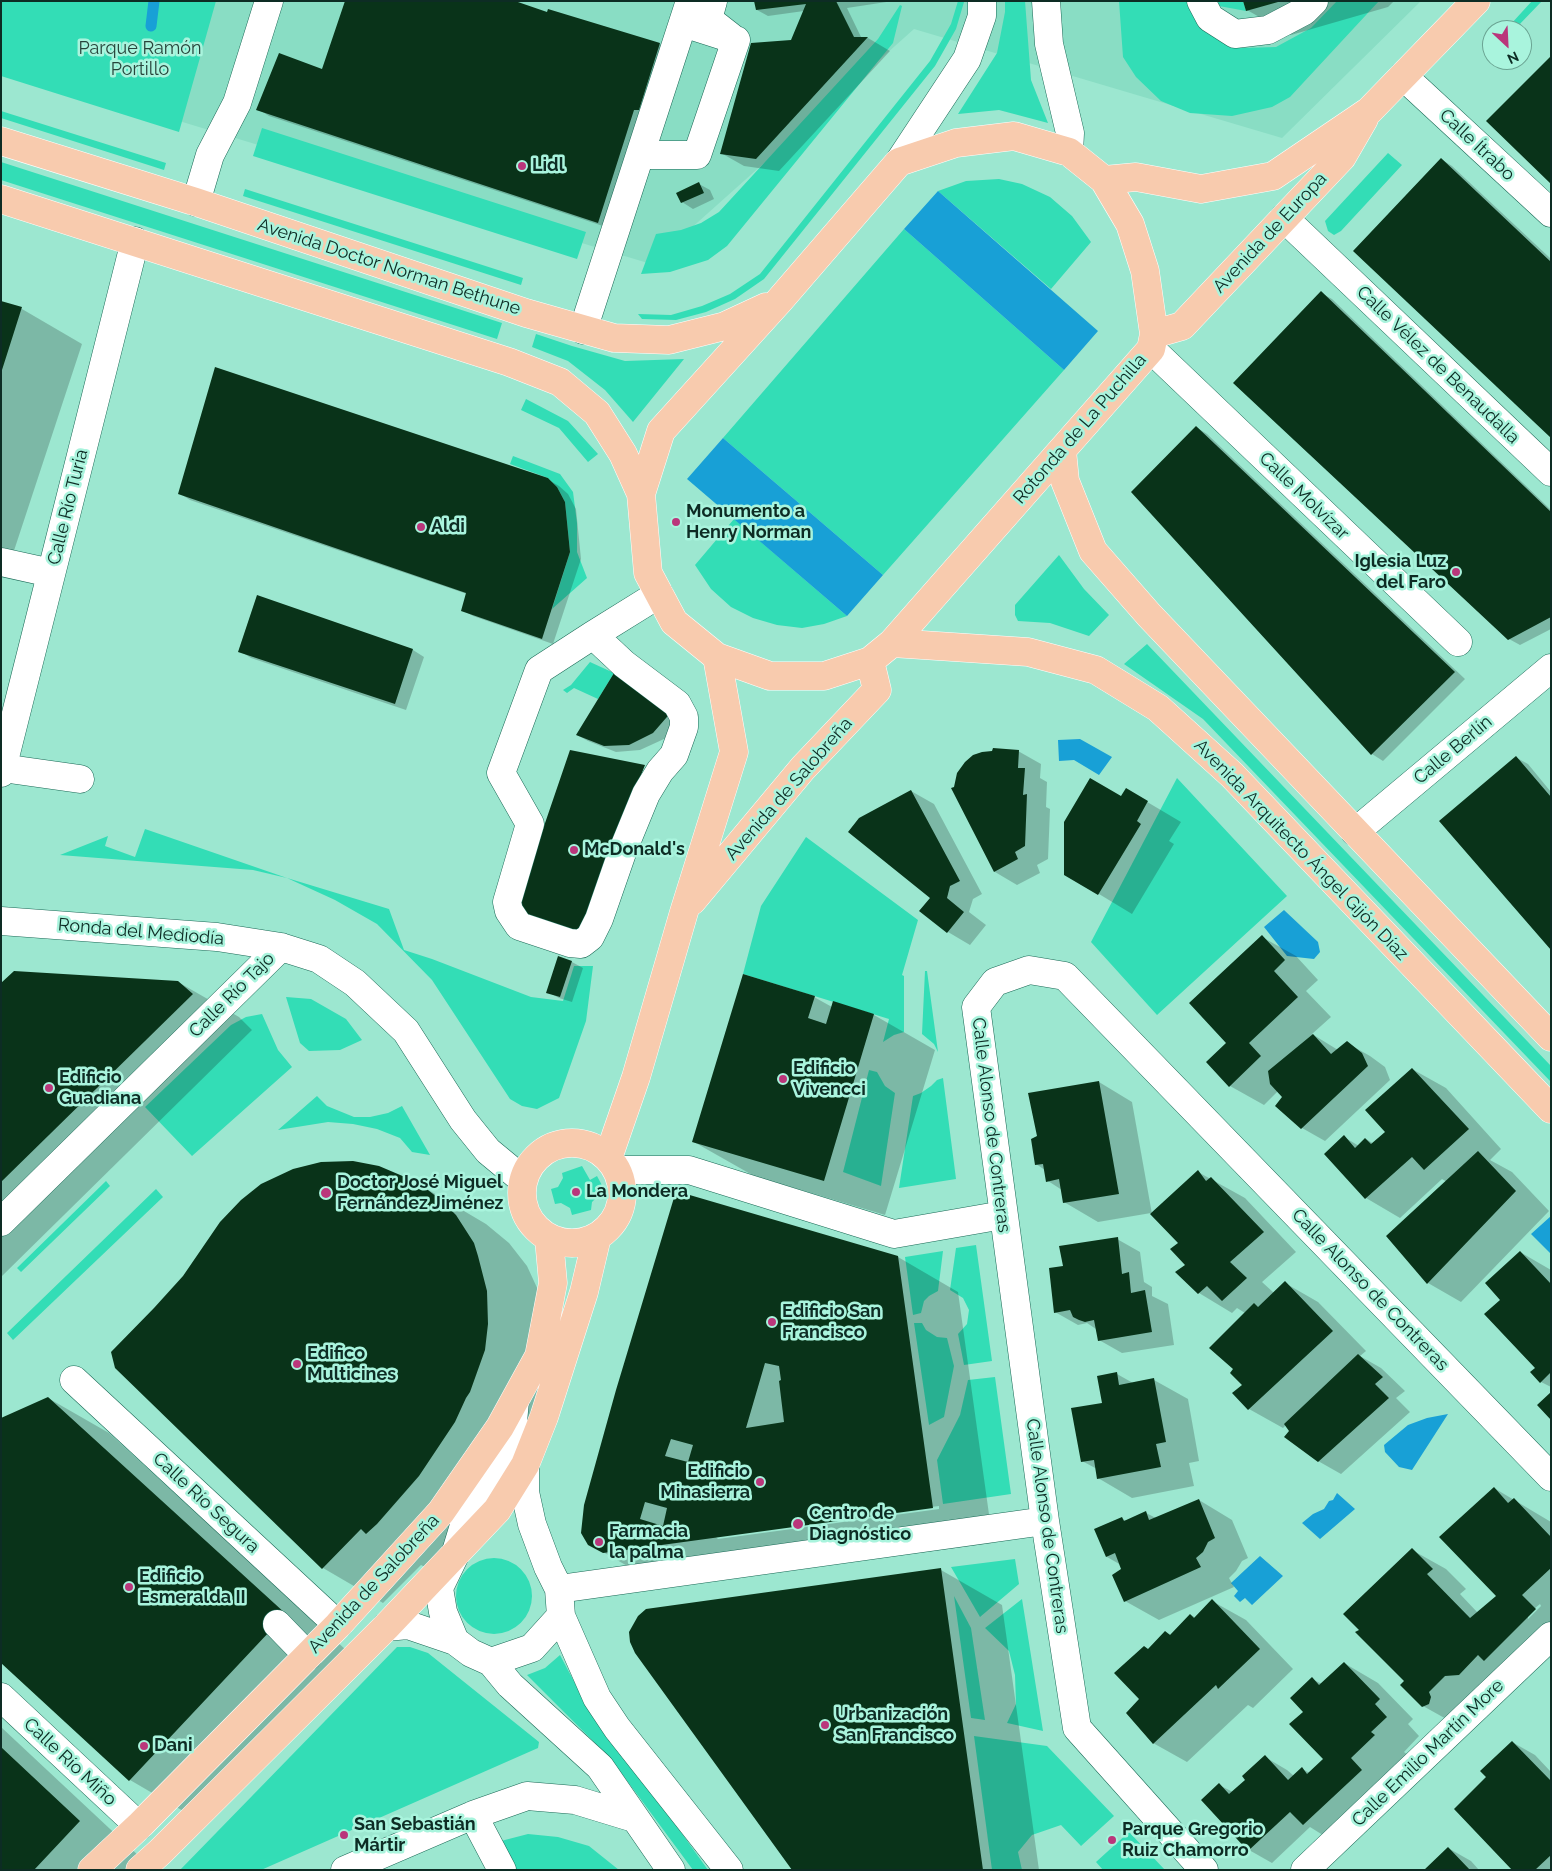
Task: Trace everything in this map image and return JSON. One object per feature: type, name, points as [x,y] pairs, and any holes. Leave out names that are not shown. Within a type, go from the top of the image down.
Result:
[{"type":"main road","name":"Avenida de Europa","points":[[1104,180],[1136,177],[1201,188],[1273,176],[1368,111],[1476,1]]},
{"type":"main road","name":"Avenida de Europa","points":[[1153,342],[1182,326],[1342,157],[1368,111]]},
{"type":"main road","name":"Rotonda de La Puchilla","points":[[1014,136],[1069,152],[1104,180],[1130,224],[1145,271],[1153,342],[1062,450],[892,643],[870,661],[824,676],[770,676],[718,657],[674,622],[648,573],[641,494],[661,431],[779,301],[899,162],[956,142],[1014,136]]},
{"type":"main road","name":"Avenida Doctor Norman Bethune","points":[[1,141],[196,202],[583,330],[614,338],[670,340],[725,326],[779,301]]},
{"type":"main road","points":[[1,199],[509,362],[560,382],[597,413],[623,454],[641,494]]},
{"type":"main road","points":[[1062,450],[1065,481],[1093,550],[1149,614],[1551,1036]]},
{"type":"main road","name":"Avenida Arquitecto Ángel Gijón Díaz","points":[[892,643],[1028,652],[1096,670],[1158,708],[1232,775],[1551,1109]]},
{"type":"main road","name":"Avenida de Salobreña","points":[[612,1164],[684,912],[734,752],[718,657]]},
{"type":"main road","name":"Avenida de Salobreña","points":[[684,912],[804,768],[877,690],[870,661]]},
{"type":"main road","points":[[577,1143],[593,1148],[612,1164],[622,1184],[622,1200],[618,1214],[609,1227],[597,1237],[583,1243],[566,1244],[549,1239],[535,1229],[525,1213],[521,1196],[523,1180],[531,1164],[543,1151],[559,1145],[577,1143]]},
{"type":"main road","name":"Avenida de Salobreña","points":[[140,1870],[386,1627],[497,1510],[525,1465],[544,1417],[578,1311],[597,1237]]},
{"type":"main road","name":"Avenida de Salobreña","points":[[92,1870],[139,1826],[338,1626],[441,1512],[500,1427],[539,1356],[553,1283],[549,1239]]},
{"type":"street","points":[[196,202],[210,155],[237,103],[269,1]]},
{"type":"street","points":[[713,1],[708,19],[736,40]]},
{"type":"street","points":[[899,162],[967,59],[982,16],[982,1]]},
{"type":"street","points":[[1046,1],[1049,44],[1070,134],[1069,152]]},
{"type":"street","points":[[1201,1],[1210,18],[1235,34],[1268,30],[1304,12],[1314,1]]},
{"type":"street","points":[[583,330],[686,12],[736,40]]},
{"type":"street","points":[[640,155],[697,155],[736,40]]},
{"type":"street","name":"Calle Ítrabo","points":[[1402,76],[1551,213]]},
{"type":"street","name":"Calle Vélez de Benaudalla","points":[[1284,218],[1551,472]]},
{"type":"street","name":"Calle Río Turia","points":[[2,770],[135,241]]},
{"type":"street","name":"Calle Molvízar","points":[[1153,342],[1458,642]]},
{"type":"street","points":[[1,562],[51,573]]},
{"type":"street","points":[[594,635],[624,664],[678,704],[684,718],[684,727],[682,739],[674,755],[660,771],[646,794],[623,850],[599,919],[590,937],[581,944],[570,943],[519,926],[509,912],[507,902],[530,824],[501,773],[539,670],[594,635],[659,594]]},
{"type":"street","name":"Calle Berlín","points":[[1355,832],[1551,668]]},
{"type":"street","points":[[2,770],[80,779]]},
{"type":"street","name":"Ronda del Mediodía","points":[[1,921],[217,937],[281,947]]},
{"type":"street","name":"Calle Río Tajo","points":[[1,1222],[281,947],[319,959],[355,983],[406,1031],[463,1120],[488,1151],[523,1180]]},
{"type":"street","name":"Calle Alonso de Contreras","points":[[1204,1870],[1077,1728],[1045,1521],[976,1007],[995,982],[1029,970],[1065,976],[1551,1477]]},
{"type":"street","points":[[612,1164],[689,1170],[894,1234],[1003,1215]]},
{"type":"street","name":"Calle Río Segura","points":[[74,1380],[338,1626]]},
{"type":"street","points":[[455,1641],[443,1612],[439,1588],[455,1555],[469,1509],[511,1442],[515,1401]]},
{"type":"street","points":[[525,1465],[525,1492],[532,1524],[548,1567],[559,1589],[561,1616],[602,1707],[729,1870]]},
{"type":"street","points":[[559,1589],[1045,1521]]},
{"type":"street","points":[[491,1662],[532,1648],[561,1616]]},
{"type":"street","points":[[276,1624],[308,1656]]},
{"type":"street","points":[[386,1627],[408,1625],[455,1641],[471,1654],[491,1662],[510,1685],[600,1766],[671,1870]]},
{"type":"street","name":"Calle Emilio Martín More","points":[[1305,1870],[1551,1636]]},
{"type":"street","name":"Calle Río Miño","points":[[1,1697],[139,1826]]},
{"type":"street","points":[[345,1870],[473,1815],[527,1796],[575,1800],[634,1818]]},
{"type":"street","points":[[473,1815],[502,1870]]},
{"type":"shaded area","points":[[176,1],[1421,1],[1282,138],[914,29],[651,264],[166,117]]},
{"type":"green space","name":"Parque Ramón Portillo","points":[[1,1],[216,1],[179,132],[1,76]]},
{"type":"green space","points":[[958,1],[964,2],[956,29],[935,66],[764,279],[735,299],[706,312],[676,320],[642,319],[638,314],[671,315],[702,306],[730,294],[760,274],[930,61],[951,24]]},
{"type":"green space","points":[[1005,1],[1025,1],[1031,80],[1048,123],[999,110],[958,114],[997,53],[1005,12]]},
{"type":"green space","points":[[1119,1],[1190,1],[1200,21],[1221,42],[1243,48],[1276,47],[1311,28],[1337,1],[1379,1],[1290,97],[1272,107],[1232,116],[1190,113],[1161,101],[1136,77],[1123,57]]},
{"type":"green space","points":[[1218,1],[1243,1],[1246,11],[1219,6]]},
{"type":"green space","points":[[1532,1],[1542,1],[1524,20],[1515,20]]},
{"type":"green space","points":[[900,5],[902,6],[893,43],[727,246],[708,260],[670,272],[641,274],[656,234],[681,230],[701,223],[719,212],[878,39]]},
{"type":"green space","points":[[1,111],[166,163],[164,170],[1,118]]},
{"type":"green space","points":[[262,128],[586,232],[577,259],[253,156]]},
{"type":"green space","points":[[1388,153],[1402,165],[1341,231],[1334,235],[1328,231],[1325,221]]},
{"type":"green space","points":[[1,162],[502,323],[497,339],[1,180]]},
{"type":"green space","points":[[999,179],[1022,184],[1050,197],[1072,216],[1091,242],[1051,289],[938,191],[966,181]]},
{"type":"green space","points":[[245,189],[523,278],[521,285],[243,196]]},
{"type":"green space","points":[[904,229],[1064,370],[883,575],[723,438]]},
{"type":"green space","points":[[536,334],[625,361],[684,359],[633,422],[605,390],[568,361],[532,347]]},
{"type":"green space","points":[[526,399],[568,421],[598,454],[588,462],[559,428],[521,410]]},
{"type":"green space","points":[[513,456],[560,474],[573,492],[577,523],[577,552],[587,578],[552,609],[570,552],[565,502],[557,487],[548,478],[510,464]]},
{"type":"green space","points":[[734,519],[847,616],[824,624],[802,628],[777,625],[753,618],[731,607],[711,589],[695,565]]},
{"type":"green space","points":[[1059,555],[1084,589],[1109,615],[1089,636],[1050,623],[1018,621],[1015,615],[1015,605]]},
{"type":"green space","points":[[1147,644],[1551,1066],[1551,1082],[1203,719],[1124,664]]},
{"type":"green space","points":[[590,662],[614,673],[598,699],[574,688],[567,693],[563,690],[571,685]]},
{"type":"green space","points":[[1177,778],[1287,896],[1157,1015],[1091,942]]},
{"type":"green space","points":[[145,829],[287,878],[253,870],[60,855],[108,836],[105,846],[135,857]]},
{"type":"green space","points":[[806,837],[918,920],[902,975],[904,976],[904,1032],[894,1035],[883,1042],[889,1019],[743,974],[761,906]]},
{"type":"green space","points":[[287,878],[389,909],[404,950],[531,997],[563,1001],[574,966],[593,966],[586,1021],[559,1098],[537,1109],[522,1106],[510,1099],[432,980],[377,924],[335,900]]},
{"type":"green space","points":[[925,971],[927,971],[938,1052],[934,1044],[922,1034]]},
{"type":"green space","points":[[286,997],[311,999],[346,1019],[362,1040],[340,1050],[309,1051],[300,1043]]},
{"type":"green space","points":[[262,1014],[278,1050],[292,1067],[192,1156],[145,1107],[231,1025],[246,1017]]},
{"type":"green space","points":[[869,1070],[877,1072],[885,1086],[895,1093],[881,1186],[843,1172]]},
{"type":"green space","points":[[943,1078],[956,1179],[899,1188],[913,1096],[921,1093],[937,1080]]},
{"type":"green space","points":[[317,1096],[327,1106],[354,1117],[370,1117],[388,1113],[402,1106],[430,1155],[412,1152],[400,1138],[377,1129],[353,1124],[328,1122],[278,1130]]},
{"type":"green space","points":[[582,1166],[590,1180],[597,1176],[605,1191],[592,1202],[591,1210],[572,1215],[570,1208],[561,1203],[555,1204],[551,1189],[558,1187],[563,1178],[562,1173]]},
{"type":"green space","points":[[106,1181],[110,1186],[21,1272],[17,1268]]},
{"type":"green space","points":[[156,1189],[163,1197],[13,1340],[7,1333]]},
{"type":"green space","points":[[976,1245],[992,1361],[964,1365],[958,1334],[967,1324],[969,1310],[963,1298],[950,1290],[956,1248]]},
{"type":"green space","points":[[943,1251],[938,1291],[924,1301],[921,1313],[913,1315],[905,1257]]},
{"type":"green space","points":[[914,1323],[922,1323],[926,1330],[937,1337],[947,1338],[954,1366],[944,1417],[929,1425]]},
{"type":"green space","points":[[995,1377],[1011,1494],[943,1504],[937,1460],[960,1415],[968,1380]]},
{"type":"green space","points":[[494,1558],[509,1561],[521,1569],[529,1581],[532,1596],[529,1611],[521,1623],[509,1631],[494,1634],[479,1631],[467,1623],[459,1611],[456,1596],[459,1581],[467,1569],[479,1561]]},
{"type":"green space","points":[[1015,1559],[1019,1584],[980,1617],[951,1567]]},
{"type":"green space","points":[[954,1596],[971,1628],[985,1720],[971,1718]]},
{"type":"green space","points":[[1022,1599],[1043,1731],[1007,1723],[1016,1704],[1015,1675],[1009,1651],[985,1628]]},
{"type":"green space","points":[[397,1647],[410,1647],[428,1653],[539,1742],[538,1748],[261,1870],[180,1870]]},
{"type":"green space","points":[[560,1655],[594,1719],[620,1747],[708,1870],[693,1870],[611,1759],[527,1675],[545,1668]]},
{"type":"green space","points":[[974,1736],[1047,1746],[1114,1816],[1081,1846],[1061,1825],[1032,1835],[1018,1852],[1022,1870],[992,1870]]},
{"type":"green space","points":[[1129,1832],[1165,1870],[1103,1870],[1096,1862]]},
{"type":"green space","points":[[528,1834],[558,1837],[589,1846],[619,1870],[516,1870],[501,1841]]},
{"type":"water","points":[[938,191],[1098,331],[1064,370],[904,229]]},
{"type":"water","points":[[723,438],[883,575],[847,616],[687,479]]},
{"type":"water","points":[[1080,739],[1112,757],[1099,775],[1074,760],[1059,761],[1058,740]]},
{"type":"water","points":[[1284,910],[1318,942],[1320,952],[1314,959],[1287,956],[1264,927]]},
{"type":"water","points":[[1551,1216],[1551,1254],[1531,1234]]},
{"type":"water","points":[[1448,1414],[1412,1470],[1399,1467],[1385,1452],[1384,1445],[1408,1425],[1427,1418]]},
{"type":"water","points":[[1337,1493],[1355,1509],[1320,1539],[1302,1523],[1313,1514],[1324,1509]]},
{"type":"water","points":[[1260,1556],[1283,1576],[1252,1605],[1245,1598],[1240,1602],[1234,1596],[1238,1591],[1231,1583]]},
{"type":"building","name":"Lidl","points":[[345,1],[515,1],[547,12],[548,9],[660,43],[639,110],[634,110],[598,223],[256,110],[279,53],[322,69]]},
{"type":"building","points":[[754,1],[836,1],[854,37],[868,37],[756,159],[720,154],[751,43],[791,40],[806,4],[756,10]]},
{"type":"building","points":[[1243,1],[1277,1],[1278,2],[1246,11]]},
{"type":"building","points":[[1551,56],[1551,184],[1486,121]]},
{"type":"building","points":[[1441,158],[1551,262],[1551,438],[1353,251]]},
{"type":"building","points":[[699,182],[704,193],[681,203],[676,193]]},
{"type":"building","points":[[1321,291],[1551,512],[1551,617],[1508,640],[1233,383]]},
{"type":"building","points":[[1,301],[22,307],[2,370],[1,370]]},
{"type":"building","name":"Aldi","points":[[215,367],[548,478],[557,487],[565,502],[570,552],[542,639],[461,611],[466,593],[178,494]]},
{"type":"building","points":[[1196,426],[1455,672],[1371,755],[1131,492]]},
{"type":"building","points":[[257,595],[413,649],[395,704],[238,652]]},
{"type":"building","points":[[614,673],[673,710],[653,733],[629,745],[604,746],[576,735]]},
{"type":"building","points":[[993,748],[1019,750],[1018,768],[1025,768],[1023,795],[1027,794],[1025,846],[1015,852],[1018,859],[994,872],[951,788],[954,787],[957,773],[965,762],[973,755],[992,751]]},
{"type":"building","name":"McDonald's","points":[[570,750],[645,765],[579,932],[515,911]]},
{"type":"building","points":[[1516,756],[1551,797],[1551,950],[1439,821]]},
{"type":"building","points":[[1090,778],[1121,796],[1126,788],[1148,801],[1137,821],[1141,824],[1098,895],[1064,875],[1064,822]]},
{"type":"building","points":[[911,790],[960,881],[950,886],[947,898],[964,912],[947,933],[919,911],[930,898],[848,832],[859,818]]},
{"type":"building","points":[[1262,935],[1285,960],[1274,971],[1298,997],[1249,1043],[1261,1056],[1229,1087],[1206,1062],[1226,1043],[1189,1003]]},
{"type":"building","points":[[558,956],[572,961],[560,997],[546,993]]},
{"type":"building","name":"Edificio Guadiana","points":[[14,971],[178,981],[193,994],[1,1182],[1,983]]},
{"type":"building","name":"Edificio Vivencci","points":[[743,974],[815,996],[808,1018],[826,1024],[833,1001],[874,1014],[824,1181],[692,1142]]},
{"type":"building","points":[[1313,1034],[1331,1054],[1347,1041],[1362,1053],[1368,1066],[1301,1129],[1275,1106],[1282,1097],[1270,1084],[1268,1071]]},
{"type":"building","points":[[1412,1068],[1469,1129],[1424,1170],[1412,1157],[1365,1199],[1324,1154],[1344,1135],[1355,1148],[1365,1138],[1371,1144],[1385,1132],[1365,1110]]},
{"type":"building","points":[[1099,1081],[1119,1194],[1063,1203],[1059,1179],[1046,1182],[1043,1164],[1035,1165],[1031,1139],[1037,1136],[1028,1093]]},
{"type":"building","points":[[1478,1151],[1516,1191],[1427,1284],[1386,1236]]},
{"type":"building","name":"Edifico Multicines","points":[[353,1161],[379,1166],[419,1183],[456,1215],[474,1243],[478,1256],[487,1291],[488,1324],[485,1350],[470,1392],[455,1422],[419,1476],[377,1524],[366,1534],[361,1529],[322,1569],[115,1368],[111,1352],[183,1276],[220,1222],[241,1200],[261,1184],[293,1169],[321,1162]]},
{"type":"building","points":[[1198,1170],[1206,1181],[1211,1177],[1264,1232],[1230,1262],[1247,1278],[1222,1301],[1207,1286],[1198,1294],[1175,1272],[1185,1265],[1170,1249],[1178,1243],[1150,1214]]},
{"type":"building","points":[[676,1191],[898,1256],[933,1508],[603,1553],[588,1545],[581,1533],[584,1505],[616,1390]],"holes":[[[765,1363],[779,1366],[784,1422],[746,1428]],[[671,1439],[693,1445],[688,1462],[665,1456]],[[645,1502],[667,1508],[663,1526],[640,1519]]]},
{"type":"building","points":[[1118,1237],[1122,1274],[1129,1272],[1131,1293],[1145,1290],[1152,1332],[1098,1341],[1094,1320],[1085,1322],[1079,1320],[1073,1317],[1070,1310],[1054,1313],[1049,1268],[1063,1266],[1059,1246]]},
{"type":"building","points":[[1520,1251],[1551,1284],[1551,1372],[1540,1383],[1530,1372],[1535,1368],[1484,1314],[1500,1300],[1485,1283]]},
{"type":"building","points":[[1285,1281],[1333,1331],[1248,1410],[1232,1393],[1242,1385],[1230,1373],[1233,1369],[1209,1348],[1254,1303],[1258,1307]]},
{"type":"building","points":[[1358,1354],[1383,1377],[1375,1384],[1389,1398],[1318,1462],[1284,1437],[1289,1431],[1284,1424]]},
{"type":"building","points":[[1117,1372],[1119,1385],[1154,1378],[1166,1442],[1156,1444],[1161,1467],[1097,1479],[1094,1460],[1081,1462],[1071,1408],[1102,1403],[1097,1376]]},
{"type":"building","points":[[1551,1392],[1551,1420],[1537,1405]]},
{"type":"building","name":"Edificio Esmeralda II","points":[[48,1397],[286,1614],[129,1781],[1,1663],[1,1418]]},
{"type":"building","points":[[1494,1487],[1508,1503],[1514,1498],[1551,1537],[1551,1568],[1522,1595],[1536,1609],[1484,1661],[1478,1655],[1459,1675],[1445,1676],[1429,1692],[1431,1697],[1429,1704],[1422,1707],[1400,1685],[1404,1681],[1355,1632],[1359,1630],[1343,1614],[1412,1548],[1433,1569],[1427,1574],[1470,1618],[1496,1596],[1439,1537]]},
{"type":"building","points":[[1199,1499],[1215,1538],[1208,1542],[1203,1552],[1196,1558],[1201,1567],[1124,1602],[1112,1575],[1121,1569],[1115,1553],[1106,1557],[1094,1529],[1122,1517],[1124,1521],[1146,1511],[1149,1520]]},
{"type":"building","name":"Urbanización San Francisco","points":[[941,1568],[983,1870],[792,1870],[635,1653],[630,1642],[629,1632],[638,1616],[646,1609]]},
{"type":"building","points":[[1212,1599],[1260,1649],[1218,1689],[1216,1685],[1153,1744],[1126,1713],[1139,1699],[1114,1673],[1144,1646],[1148,1649],[1165,1631],[1170,1635],[1190,1614],[1194,1618]]},
{"type":"building","points":[[1344,1662],[1380,1699],[1375,1704],[1387,1717],[1371,1732],[1375,1735],[1351,1758],[1362,1770],[1303,1825],[1290,1812],[1248,1851],[1201,1800],[1219,1783],[1229,1794],[1245,1780],[1242,1776],[1265,1755],[1288,1780],[1302,1767],[1307,1774],[1323,1759],[1289,1724],[1303,1712],[1290,1698],[1312,1677],[1319,1685]]},
{"type":"building","points":[[1512,1741],[1551,1781],[1551,1855],[1535,1870],[1512,1870],[1454,1809],[1486,1777],[1480,1771]]},
{"type":"building","points":[[1,1747],[80,1821],[34,1870],[1,1870]]},
{"type":"building","points":[[1448,1847],[1470,1870],[1424,1870]]},
{"type":"waterway","points":[[151,26],[154,1]]},
{"type":"place","name":"Lidl","points":[[522,166]]},
{"type":"place","name":"Monumento a Henry Norman","points":[[676,522]]},
{"type":"place","name":"Aldi","points":[[421,527]]},
{"type":"place","name":"Iglesia Luz del Faro","points":[[1456,572]]},
{"type":"place","name":"McDonald's","points":[[574,850]]},
{"type":"place","name":"Edificio Vivencci","points":[[783,1079]]},
{"type":"place","name":"Edificio Guadiana","points":[[49,1088]]},
{"type":"place","name":"La Mondera","points":[[576,1192]]},
{"type":"place","name":"Doctor José Miguel Fernández Jiménez","points":[[326,1193]]},
{"type":"place","name":"Edificio San Francisco","points":[[772,1322]]},
{"type":"place","name":"Edifico Multicines","points":[[297,1364]]},
{"type":"place","name":"Edificio Minasierra","points":[[760,1482]]},
{"type":"place","name":"Centro de Diagnóstico","points":[[798,1524]]},
{"type":"place","name":"Farmacia la palma","points":[[599,1542]]},
{"type":"place","name":"Edificio Esmeralda II","points":[[129,1587]]},
{"type":"place","name":"Urbanización San Francisco","points":[[825,1725]]},
{"type":"place","name":"Dani","points":[[144,1746]]},
{"type":"place","name":"San Sebastián Mártir","points":[[344,1835]]},
{"type":"place","name":"Parque Gregorio Ruiz Chamorro","points":[[1112,1840]]}]
